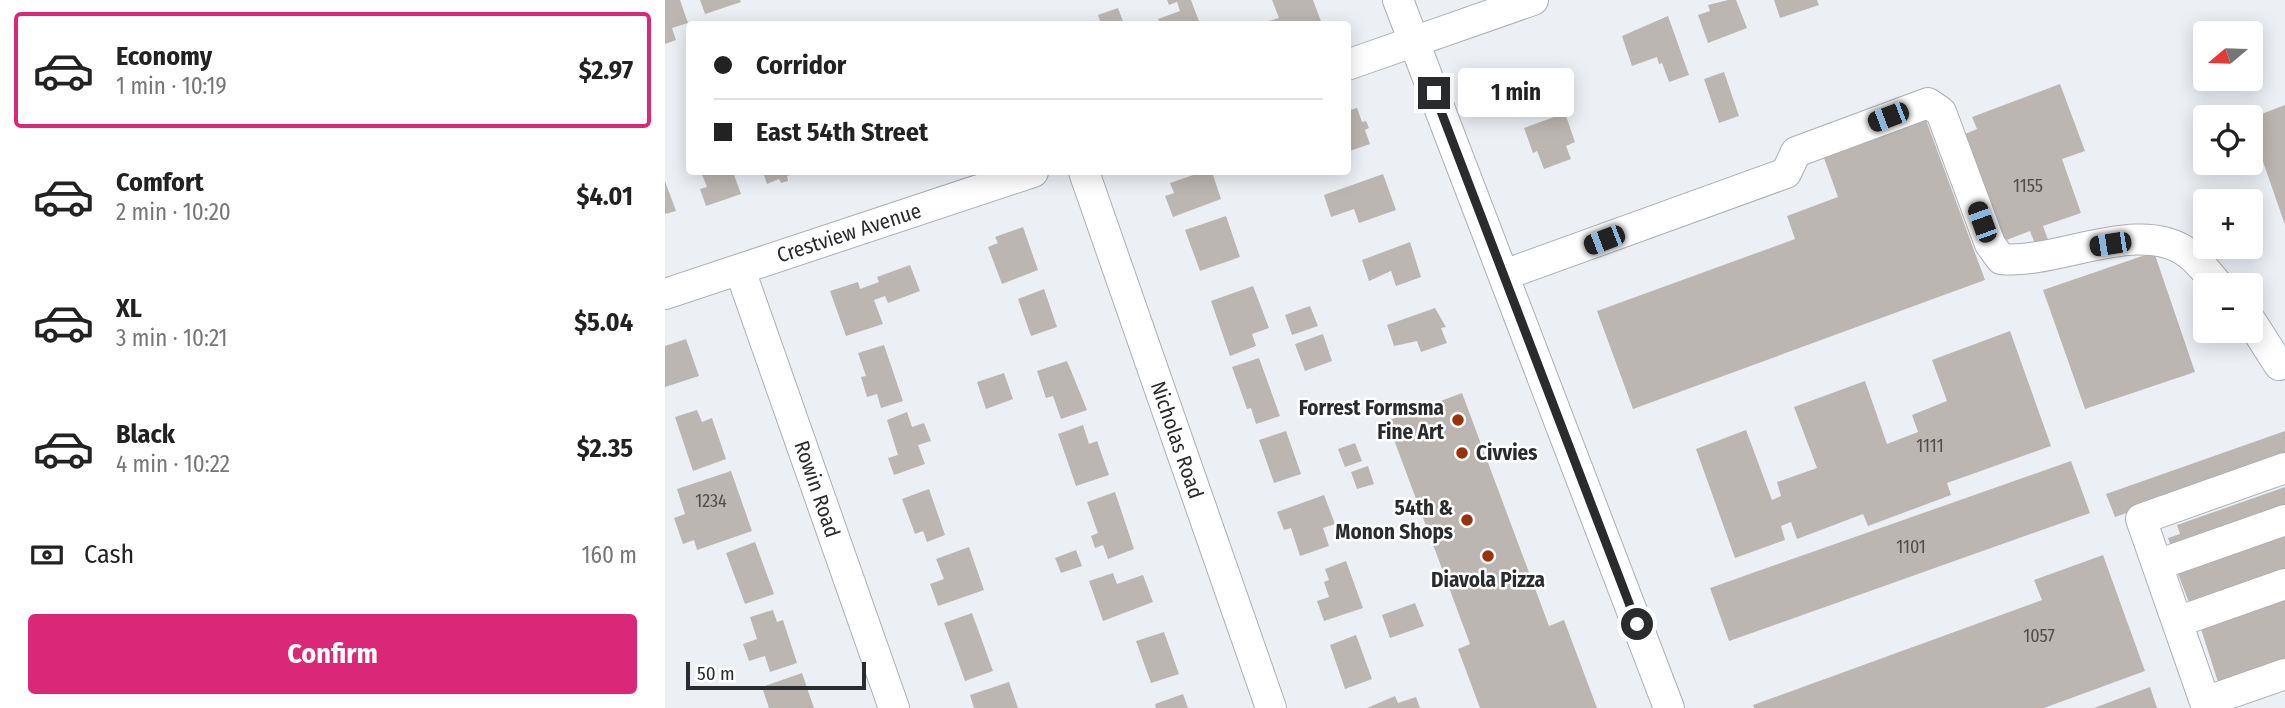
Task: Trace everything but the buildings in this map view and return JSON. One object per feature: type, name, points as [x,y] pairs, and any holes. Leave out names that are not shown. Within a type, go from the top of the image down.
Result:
[{"type":"street","points":[[1398,0],[1669,708]]},
{"type":"street","points":[[1351,64],[1533,0]]},
{"type":"street","points":[[1504,275],[1786,173],[1795,152],[1928,103],[1941,112],[1990,244],[2001,259],[2022,262],[2066,251],[2154,238],[2188,253],[2207,273]]},
{"type":"street","name":"Crestview Avenue","points":[[665,294],[1024,175]]},
{"type":"street","name":"Nicholas Road","points":[[1085,175],[1271,708]]},
{"type":"street","name":"Rowin Road","points":[[740,270],[894,708]]},
{"type":"street","points":[[2263,340],[2279,365],[2285,363]]},
{"type":"street","points":[[2285,468],[2141,519],[2205,702],[2285,674]]},
{"type":"street","points":[[2157,565],[2285,520]]},
{"type":"street","points":[[2177,622],[2285,584]]},
{"type":"place","name":"Forrest Formsma Fine Art","points":[[1458,420]]},
{"type":"place","name":"Civvies","points":[[1462,453]]},
{"type":"place","name":"54th & Monon Shops","points":[[1467,520]]},
{"type":"place","name":"Diavola Pizza","points":[[1488,556]]},
{"type":"route","points":[[1434,93],[1637,624]]}]
